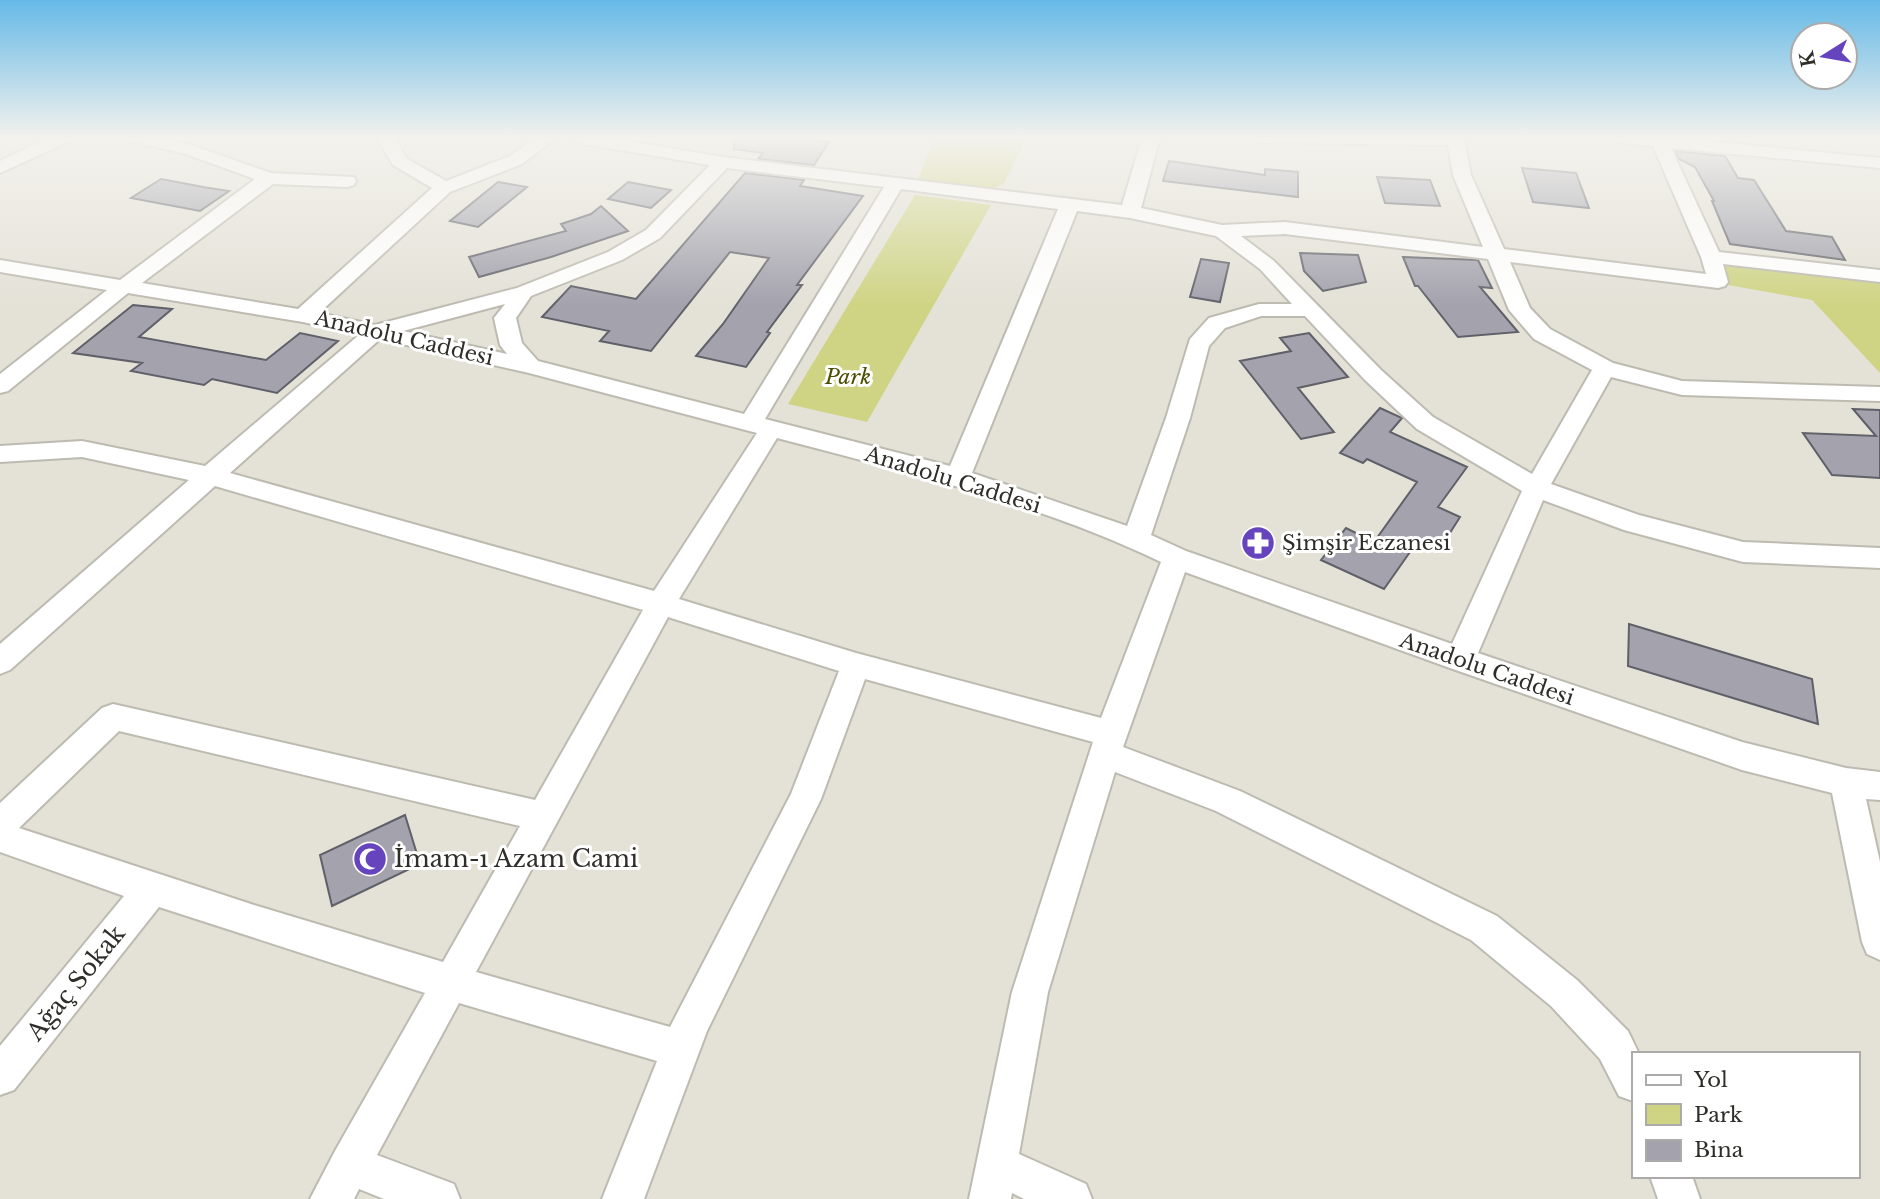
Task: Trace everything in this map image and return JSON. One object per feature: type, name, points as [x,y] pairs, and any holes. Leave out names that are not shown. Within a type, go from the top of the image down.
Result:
[{"type":"street","points":[[0,386],[126,285],[248,194]]},
{"type":"street","points":[[303,316],[436,194]]},
{"type":"street","points":[[0,662],[375,332],[524,292],[615,256],[653,234],[692,194]]},
{"type":"street","points":[[439,1199],[340,1182],[541,816],[891,194]]},
{"type":"street","points":[[987,194],[1130,212],[1222,231],[1285,228],[1718,282],[1711,257],[1683,194]]},
{"type":"street","points":[[1130,212],[1135,194]]},
{"type":"street","points":[[1470,194],[1520,310],[1542,334],[1605,368],[1682,388],[1880,394]]},
{"type":"street","points":[[958,477],[1070,204]]},
{"type":"street","points":[[1222,231],[1267,265],[1373,375],[1425,423],[1536,488],[1633,523],[1743,552],[1880,558]]},
{"type":"street","points":[[1711,257],[1880,276]]},
{"type":"street","name":"Anadolu Caddesi","points":[[0,266],[303,316],[530,366],[958,477],[1460,660],[1742,756],[1846,782],[1880,786]]},
{"type":"street","points":[[524,292],[505,318],[511,345],[530,366]]},
{"type":"street","points":[[1136,540],[1178,418],[1198,344],[1217,323],[1259,310],[1312,310]]},
{"type":"street","points":[[1460,660],[1536,488],[1605,368]]},
{"type":"street","points":[[0,454],[82,449],[211,476],[661,604],[1108,744],[1485,929],[1564,993],[1615,1045],[1632,1080]]},
{"type":"street","points":[[1071,1199],[993,1182],[1030,992],[1108,744],[1176,558]]},
{"type":"street","points":[[623,1199],[691,1022],[805,799],[856,665]]},
{"type":"street","points":[[0,825],[113,717],[541,816]]},
{"type":"street","points":[[1846,782],[1880,942]]},
{"type":"street","points":[[0,837],[151,890],[449,984],[681,1049]]},
{"type":"street","name":"Ağaç Sokak","points":[[0,1076],[151,890]]},
{"type":"street","points":[[1672,1178],[1679,1199]]},
{"type":"green space","name":"Park","points":[[915,195],[991,205],[867,422],[788,404]]},
{"type":"green space","points":[[1725,265],[1880,283],[1880,373],[1812,300],[1728,285]]},
{"type":"building","points":[[137,194],[225,194],[200,211],[131,198]]},
{"type":"building","points":[[483,194],[518,194],[478,227],[450,221]]},
{"type":"building","points":[[614,194],[667,194],[651,208],[608,199]]},
{"type":"building","points":[[727,194],[863,196],[797,285],[802,285],[767,332],[770,333],[746,367],[696,356],[723,324],[769,258],[730,252],[651,351],[600,341],[609,331],[542,317],[571,286],[636,299]]},
{"type":"building","points":[[1272,194],[1298,194],[1298,197]]},
{"type":"building","points":[[1382,194],[1435,194],[1440,206],[1385,203]]},
{"type":"building","points":[[1530,194],[1584,194],[1589,208],[1533,202]]},
{"type":"building","points":[[1710,194],[1763,194],[1786,231],[1832,237],[1845,260],[1730,244]]},
{"type":"building","points":[[601,206],[628,231],[551,257],[479,277],[469,257],[566,231],[561,224],[591,214]]},
{"type":"building","points":[[1300,253],[1358,255],[1366,282],[1323,291],[1304,271]]},
{"type":"building","points":[[1403,257],[1478,260],[1492,288],[1480,287],[1518,332],[1458,337],[1418,286],[1415,286]]},
{"type":"building","points":[[1201,259],[1229,263],[1220,302],[1190,297]]},
{"type":"building","points":[[133,305],[172,309],[139,337],[266,360],[300,333],[338,341],[277,393],[212,379],[204,385],[131,371],[142,363],[73,353]]},
{"type":"building","points":[[1309,333],[1348,377],[1298,388],[1334,432],[1301,439],[1240,361],[1291,351],[1280,338]]},
{"type":"building","points":[[1380,408],[1402,418],[1390,432],[1467,467],[1438,507],[1460,517],[1438,552],[1417,542],[1384,589],[1321,560],[1346,528],[1374,542],[1417,482],[1367,459],[1363,463],[1340,453]]},
{"type":"building","points":[[1853,409],[1880,410],[1880,478],[1832,475],[1803,433],[1876,436]]},
{"type":"building","points":[[1629,624],[1812,679],[1818,724],[1628,666]]},
{"type":"building","name":"İmam-ı Azam Cami","points":[[405,815],[420,864],[332,906],[320,855]]},
{"type":"place","name":"Şimşir Eczanesi","points":[[1258,543]]},
{"type":"place","name":"İmam-ı Azam Cami","points":[[370,859]]}]
